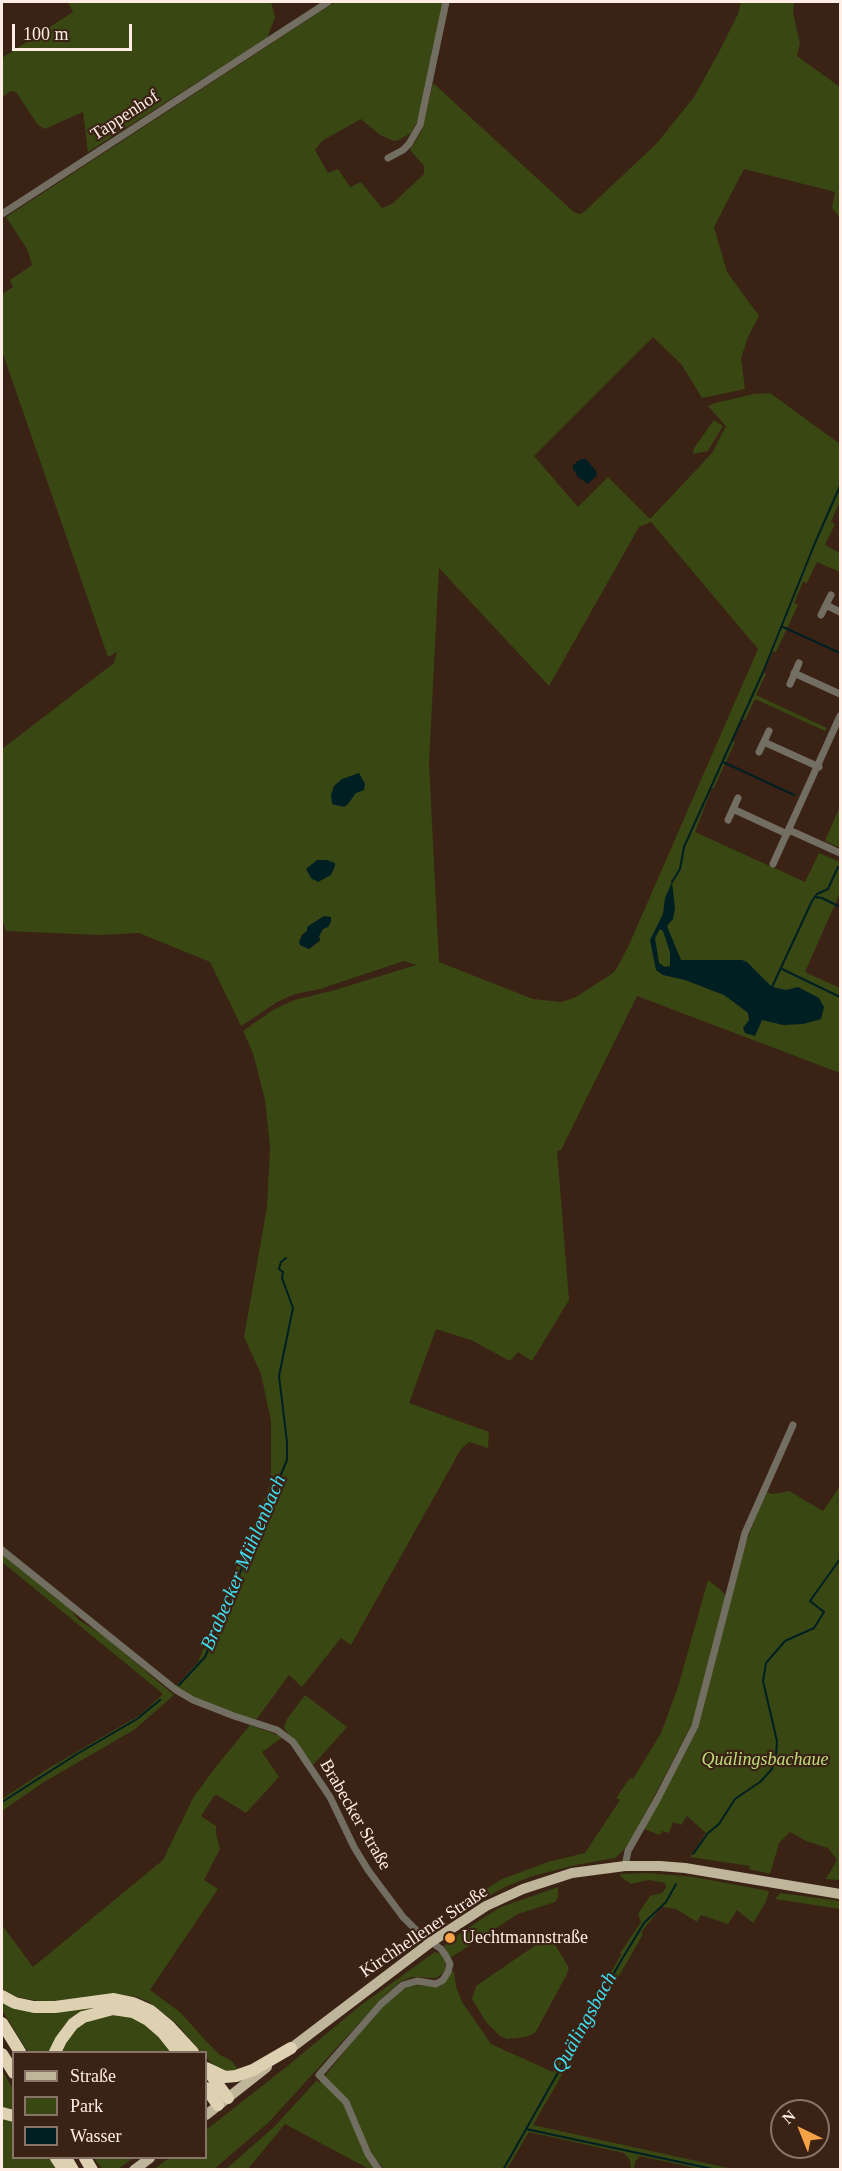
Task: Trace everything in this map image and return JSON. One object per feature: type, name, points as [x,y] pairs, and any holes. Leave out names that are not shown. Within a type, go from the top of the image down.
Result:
[{"type":"highway","points":[[2,1996],[15,2003],[34,2007],[55,2007],[114,1999],[134,2002],[169,2026],[192,2051]]},
{"type":"highway","points":[[56,2051],[61,2040],[73,2024],[83,2017],[113,2009],[133,2012],[148,2020],[163,2033],[177,2051]]},
{"type":"highway","points":[[2,2023],[19,2051]]},
{"type":"highway","points":[[207,2068],[225,2077],[236,2076],[253,2070],[291,2048]]},
{"type":"highway","points":[[2,2054],[12,2070]]},
{"type":"highway","points":[[207,2070],[223,2101]]},
{"type":"highway","points":[[207,2089],[223,2101]]},
{"type":"main road","name":"Kirchhellener Straße","points":[[207,2114],[431,1942],[486,1906],[522,1889],[572,1873],[625,1866],[685,1868],[840,1894]]},
{"type":"main road","points":[[134,2169],[147,2159]]},
{"type":"street","name":"Tappenhof","points":[[2,214],[328,2]]},
{"type":"street","points":[[388,158],[409,144],[420,125],[446,2]]},
{"type":"street","points":[[821,615],[831,595]]},
{"type":"street","points":[[826,605],[840,612]]},
{"type":"street","points":[[790,684],[799,663]]},
{"type":"street","points":[[794,673],[840,694]]},
{"type":"street","points":[[773,864],[819,767],[840,716]]},
{"type":"street","points":[[759,752],[769,731]]},
{"type":"street","points":[[764,742],[819,767]]},
{"type":"street","points":[[728,820],[738,798]]},
{"type":"street","points":[[733,809],[840,853]]},
{"type":"street","points":[[625,1866],[628,1851],[695,1726],[745,1533],[793,1425]]},
{"type":"street","name":"Brabecker Straße","points":[[2,1550],[176,1690],[193,1700],[277,1731],[293,1742],[330,1797],[368,1870],[420,1935],[446,1956],[450,1964],[443,1980],[436,1984],[417,1981],[403,1985],[381,2004],[319,2075],[346,2102],[368,2154],[379,2169]]},
{"type":"green space","points":[[68,2],[271,2],[275,17],[267,38],[88,152],[83,112],[45,129],[38,125],[16,92],[11,91],[2,97],[2,58],[73,12]]},
{"type":"green space","points":[[335,2],[444,2],[418,120],[411,133],[394,141],[380,135],[361,119],[322,141],[315,150],[328,173],[338,169],[350,187],[361,182],[382,208],[392,204],[424,174],[424,166],[410,150],[422,130],[433,83],[575,213],[581,214],[657,143],[694,97],[738,14],[741,2],[794,2],[793,13],[800,43],[797,56],[840,87],[840,218],[832,208],[835,192],[744,169],[714,227],[727,272],[759,316],[748,337],[741,358],[745,389],[702,398],[682,365],[653,337],[534,456],[578,507],[608,477],[650,519],[712,453],[726,426],[708,406],[715,403],[754,394],[770,393],[840,444],[840,501],[831,522],[835,524],[825,545],[840,553],[840,572],[817,562],[807,583],[803,582],[794,603],[798,605],[776,652],[773,651],[763,672],[766,674],[756,695],[827,728],[825,731],[755,699],[745,720],[741,719],[732,740],[735,742],[712,788],[695,832],[805,882],[819,853],[840,862],[840,893],[805,972],[840,988],[840,1073],[637,996],[561,1150],[557,1151],[569,1300],[532,1361],[518,1352],[510,1361],[471,1340],[436,1329],[409,1403],[489,1432],[488,1448],[469,1442],[461,1449],[351,1645],[341,1638],[302,1687],[289,1675],[256,1720],[232,1713],[175,1687],[198,1662],[271,1482],[271,1421],[261,1374],[244,1337],[267,1207],[270,1147],[265,1100],[253,1053],[243,1031],[273,1010],[294,1000],[416,965],[404,961],[320,989],[295,994],[279,1001],[241,1026],[210,962],[139,933],[99,935],[6,931],[2,919],[2,749],[114,663],[117,652],[108,657],[2,351],[2,294],[13,287],[10,280],[32,265],[27,249],[6,217]],"holes":[[[651,522],[758,649],[617,968],[576,997],[562,1002],[533,999],[439,962],[429,763],[439,568],[549,686],[639,527]],[[324,916],[320,941],[309,949],[300,945],[307,927]]]},
{"type":"green space","points":[[714,420],[723,426],[708,451],[693,454],[694,448]]},
{"type":"green space","points":[[840,806],[840,848],[825,841]]},
{"type":"green space","name":"Quälingsbachaue","points":[[840,1486],[840,1880],[826,1879],[837,1860],[828,1848],[806,1841],[790,1832],[779,1843],[770,1874],[749,1869],[750,1866],[690,1857],[706,1833],[687,1816],[681,1825],[673,1822],[669,1833],[662,1831],[660,1835],[644,1829],[697,1727],[745,1546],[765,1491],[772,1494],[789,1491],[823,1511]]},
{"type":"green space","points":[[2,1554],[69,1608],[79,1620],[104,1636],[174,1695],[134,1730],[44,1782],[2,1811],[2,1799],[49,1768],[140,1715],[163,1694],[2,1562]]},
{"type":"green space","points":[[708,1580],[726,1597],[692,1724],[628,1846],[615,1858],[533,1876],[507,1886],[478,1902],[475,1896],[502,1879],[548,1862],[585,1853],[620,1800],[616,1798],[630,1778],[633,1779],[661,1733],[678,1687]]},
{"type":"green space","points":[[305,1695],[347,1727],[313,1765],[284,1728],[287,1719]]},
{"type":"green space","points":[[250,1725],[283,1737],[262,1752],[279,1777],[246,1813],[217,1795],[201,1816],[216,1826],[220,1849],[204,1880],[218,1889],[150,1990],[181,2013],[220,2055],[232,2061],[239,2071],[226,2072],[217,2069],[207,2058],[207,2051],[200,2051],[176,2023],[149,2002],[137,1997],[116,1994],[43,2002],[17,1997],[2,1989],[2,1925],[33,1967],[163,1860],[193,1798]]},
{"type":"green space","points":[[649,1873],[694,1877],[769,1891],[766,1902],[753,1923],[737,1910],[728,1924],[701,1915],[697,1922],[676,1909],[662,1907],[641,1932],[643,1934],[533,2125],[733,2169],[700,2169],[640,2156],[635,2162],[634,2169],[631,2169],[630,2160],[624,2153],[529,2132],[507,2169],[384,2169],[364,2141],[360,2145],[375,2169],[369,2169],[285,2124],[248,2169],[225,2170],[274,2127],[317,2080],[319,2083],[380,2008],[400,1990],[414,1985],[439,1987],[452,1971],[454,1971],[456,1987],[462,2002],[491,2044],[553,2072],[621,1955],[620,1953],[641,1922],[638,1914],[650,1896],[662,1893],[666,1888],[665,1883],[648,1880],[631,1884],[620,1874]]},
{"type":"green space","points":[[558,1887],[558,1897],[555,1902],[518,1914],[450,1958],[444,1946],[446,1943],[480,1920],[501,1907]]},
{"type":"green space","points":[[780,1893],[840,1901],[840,1909],[775,1899]]},
{"type":"green space","points":[[546,1938],[551,1938],[569,1968],[566,1976],[535,2033],[526,2037],[507,2039],[500,2036],[486,2022],[472,1999],[476,1986]]},
{"type":"green space","points":[[435,1952],[442,1955],[445,1960],[446,1970],[436,1978],[412,1977],[400,1982],[382,1998],[269,2122],[214,2169],[153,2170],[168,2159],[207,2159],[207,2129],[361,2005]]},
{"type":"green space","points":[[2,2001],[95,2007],[82,2012],[51,2051],[27,2051],[2,2010]]},
{"type":"green space","points":[[123,2013],[146,2023],[173,2051],[59,2051],[61,2045],[83,2022],[102,2014]]},
{"type":"green space","points":[[2,2070],[12,2087],[12,2111],[2,2108]]},
{"type":"green space","points":[[2,2117],[12,2120],[12,2159],[52,2159],[59,2169],[2,2169]]},
{"type":"green space","points":[[95,2159],[132,2159],[117,2170],[102,2169]]},
{"type":"water","points":[[581,459],[586,459],[596,471],[597,475],[588,484],[578,477],[573,469],[573,465]]},
{"type":"water","points":[[359,773],[365,784],[364,790],[356,793],[344,807],[332,804],[331,795],[334,786],[342,779]]},
{"type":"water","points":[[317,860],[335,863],[331,875],[318,882],[311,878],[306,869]]},
{"type":"water","points":[[672,882],[675,909],[673,919],[667,926],[681,960],[742,960],[747,962],[772,987],[786,990],[798,987],[819,998],[824,1007],[821,1019],[803,1024],[783,1025],[762,1020],[755,1036],[745,1033],[743,1028],[749,1020],[748,1013],[724,995],[685,980],[663,975],[656,970],[650,940],[663,914],[665,898]],"holes":[[[660,929],[663,931],[670,952],[670,966],[665,967],[659,963],[655,938]]]},
{"type":"water","points":[[324,916],[331,917],[331,922],[323,929],[319,936],[320,940],[309,949],[300,945],[299,942],[307,931],[307,927]]},
{"type":"waterway","points":[[672,882],[680,869],[684,847],[763,672],[840,486]]},
{"type":"waterway","points":[[783,627],[840,653]]},
{"type":"waterway","points":[[723,762],[794,795]]},
{"type":"waterway","points":[[772,987],[812,901],[817,894],[828,889],[838,867]]},
{"type":"waterway","points":[[815,897],[840,907]]},
{"type":"waterway","points":[[782,969],[840,997]]},
{"type":"waterway","name":"Brabecker Mühlenbach","points":[[179,1685],[205,1657],[287,1460],[279,1376],[293,1308],[282,1278],[283,1272],[279,1269],[281,1262],[286,1258]]},
{"type":"waterway","name":"Quälingsbach","points":[[693,1854],[708,1833],[719,1824],[735,1799],[760,1782],[772,1769],[777,1741],[763,1681],[766,1663],[785,1641],[814,1628],[824,1612],[810,1601],[840,1559]]},
{"type":"waterway","name":"Brabecker Mühlenbach","points":[[2,1802],[137,1719],[160,1700]]},
{"type":"waterway","name":"Quälingsbach","points":[[503,2170],[622,1959],[644,1923],[666,1902],[676,1884]]},
{"type":"waterway","points":[[526,2129],[717,2170]]},
{"type":"place","name":"Uechtmannstraße","points":[[450,1938]]}]
